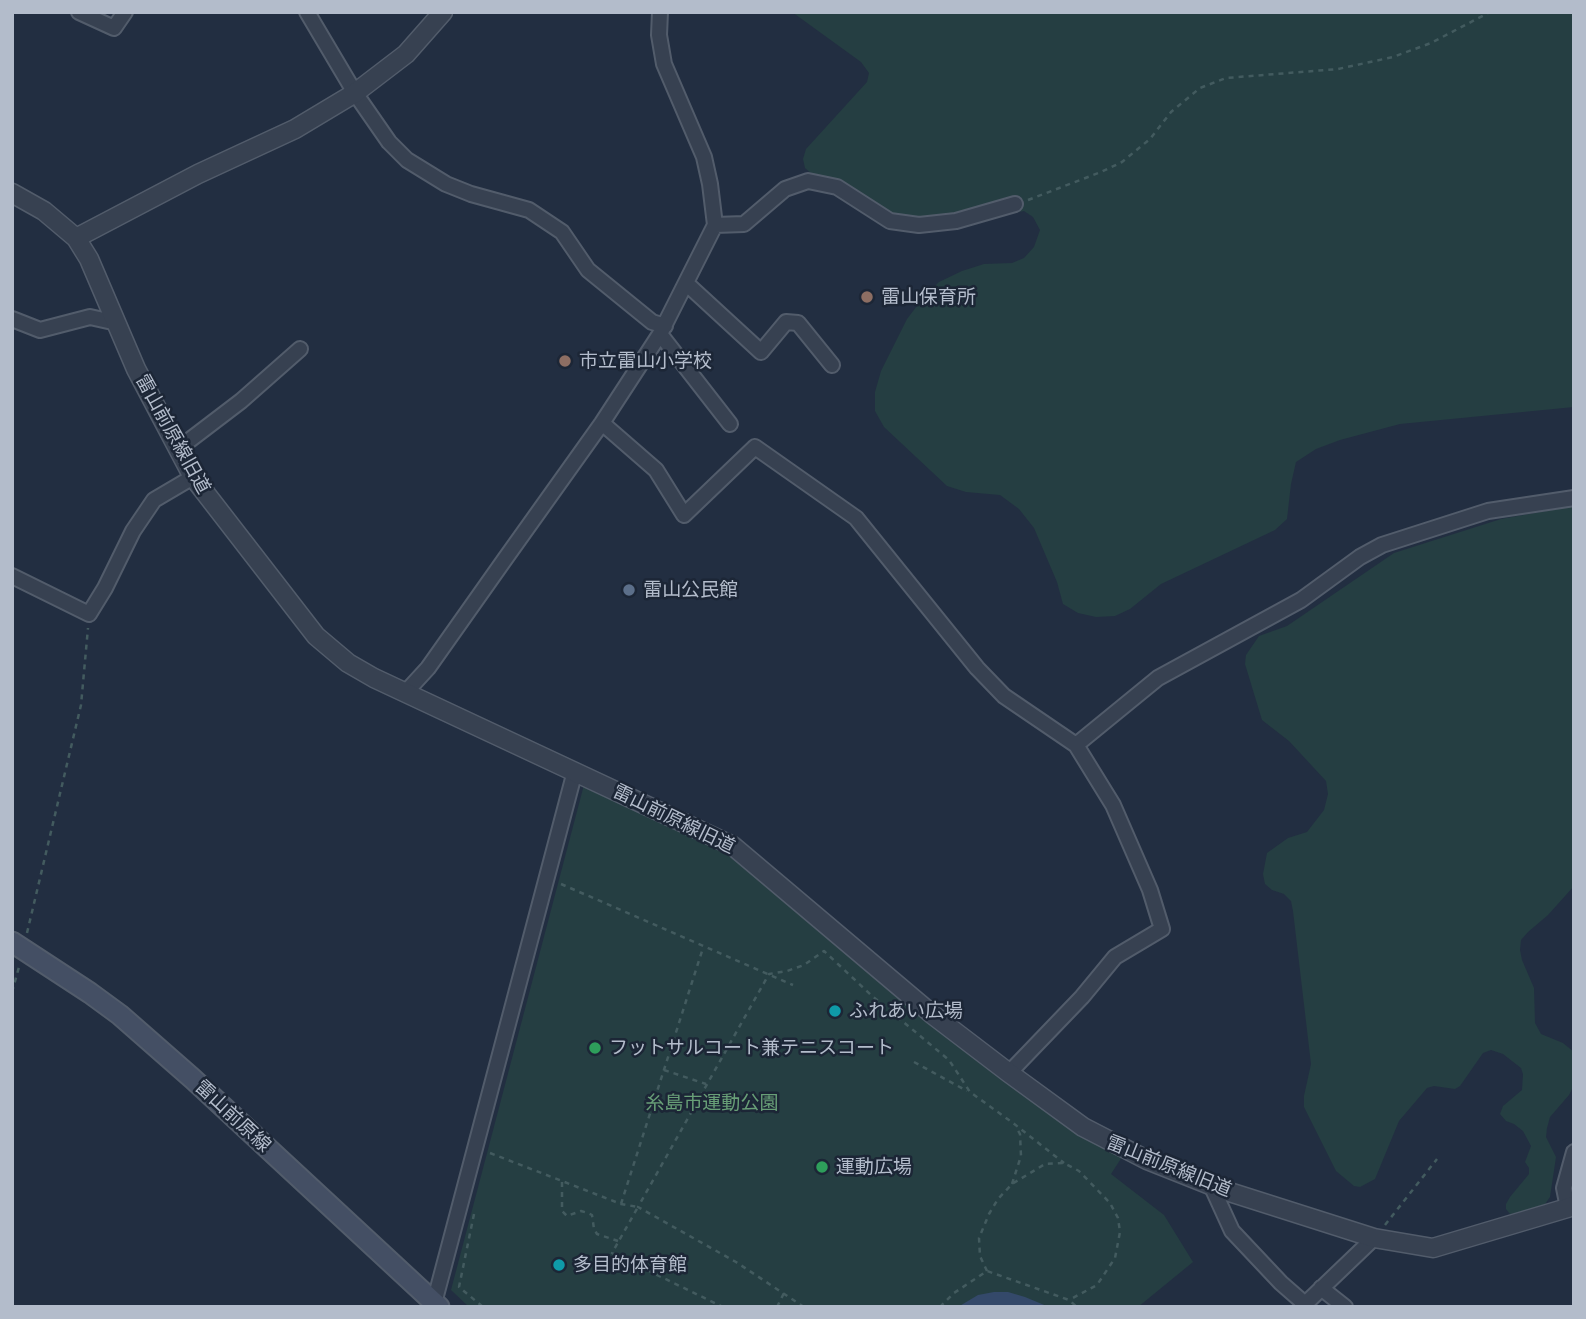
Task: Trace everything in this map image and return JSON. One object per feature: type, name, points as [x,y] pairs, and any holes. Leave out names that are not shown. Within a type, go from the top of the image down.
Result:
[{"type":"main road","name":"雷山前原線","points":[[18,945],[120,1015],[193,1079],[436,1305]]},
{"type":"street","points":[[79,12],[114,28],[125,12]]},
{"type":"street","points":[[307,12],[355,93],[389,142],[407,160],[446,184],[471,194],[530,210],[562,232],[587,270],[663,330],[730,424]]},
{"type":"street","points":[[76,238],[198,174],[295,129],[355,93],[406,54],[443,12]]},
{"type":"street","points":[[406,692],[428,668],[602,423],[663,330],[715,225],[704,157],[664,64],[659,35],[660,12]]},
{"type":"street","points":[[715,225],[744,224],[785,189],[808,181],[838,187],[890,221],[919,225],[956,220],[1015,204]]},
{"type":"street","name":"雷山前原線旧道","points":[[12,193],[44,211],[76,238],[89,259],[136,369],[193,477],[316,636],[348,663],[374,678],[733,846],[888,978],[1009,1073],[1101,1138],[1147,1160],[1211,1185],[1374,1238],[1433,1248],[1571,1207]]},
{"type":"street","points":[[687,284],[761,352],[786,322],[798,323],[832,365]]},
{"type":"street","points":[[12,319],[40,330],[90,317],[117,323]]},
{"type":"street","points":[[178,449],[241,401],[300,349]]},
{"type":"street","points":[[602,423],[656,470],[684,515],[755,447],[856,518],[995,687],[1004,696],[1076,744],[1113,805],[1150,890],[1162,929],[1115,957],[1082,997],[1009,1073]]},
{"type":"street","points":[[12,576],[89,614],[133,531],[153,500],[193,477]]},
{"type":"street","points":[[1076,744],[1158,678],[1300,600],[1360,556],[1381,545],[1488,511],[1574,498]]},
{"type":"street","points":[[436,1305],[575,771]]},
{"type":"street","points":[[1571,1207],[1564,1188],[1574,1152]]},
{"type":"street","points":[[1211,1185],[1232,1231],[1303,1305],[1374,1238]]},
{"type":"street","points":[[1321,1288],[1345,1307]]},
{"type":"path","points":[[1015,204],[1122,162],[1150,139],[1171,113],[1200,88],[1226,78],[1338,69],[1393,57],[1431,43],[1490,12]]},
{"type":"path","points":[[12,992],[18,945],[81,705],[89,614]]},
{"type":"path","points":[[558,883],[793,985]]},
{"type":"path","points":[[621,1204],[704,948]]},
{"type":"path","points":[[769,974],[804,965],[824,951],[949,1060],[970,1092]]},
{"type":"path","points":[[723,1307],[612,1253],[769,974]]},
{"type":"path","points":[[914,1062],[970,1092],[1064,1163],[1079,1171],[1110,1203],[1118,1218],[1120,1232],[1115,1258],[1097,1285],[1069,1300]]},
{"type":"path","points":[[664,1070],[706,1084]]},
{"type":"path","points":[[1013,1123],[1020,1135],[1021,1156],[1012,1184],[989,1214],[979,1238],[979,1256],[987,1271],[1069,1300],[1077,1307]]},
{"type":"path","points":[[487,1151],[621,1204],[638,1207],[736,1262],[804,1307]]},
{"type":"path","points":[[1374,1238],[1437,1159]]},
{"type":"path","points":[[1012,1184],[1045,1164],[1064,1163]]},
{"type":"path","points":[[562,1181],[562,1211],[567,1216],[581,1211],[592,1215],[597,1234],[618,1241]]},
{"type":"path","points":[[476,1206],[459,1287],[483,1307]]},
{"type":"path","points":[[940,1307],[954,1293],[987,1271]]},
{"type":"path","points":[[777,1307],[784,1293]]},
{"type":"green space","points":[[792,12],[1574,12],[1574,407],[1400,424],[1316,449],[1296,462],[1287,519],[1275,530],[1161,584],[1130,609],[1115,616],[1096,617],[1078,613],[1063,604],[1057,582],[1034,528],[1019,509],[1000,495],[966,492],[947,486],[884,427],[875,411],[875,392],[881,371],[907,319],[923,298],[939,282],[962,271],[984,264],[1012,263],[1024,258],[1034,247],[1040,230],[1033,217],[1024,211],[1004,215],[913,218],[892,213],[841,180],[813,175],[805,168],[803,159],[806,149],[867,82],[869,73],[861,62]]},
{"type":"green space","points":[[1574,506],[1574,886],[1521,940],[1520,950],[1534,988],[1535,1023],[1541,1034],[1563,1043],[1574,1052],[1574,1085],[1550,1117],[1547,1128],[1546,1137],[1556,1157],[1550,1197],[1545,1204],[1530,1210],[1510,1214],[1506,1209],[1510,1197],[1529,1174],[1525,1162],[1531,1146],[1523,1131],[1500,1114],[1503,1106],[1522,1090],[1521,1068],[1503,1054],[1491,1050],[1483,1053],[1460,1086],[1455,1089],[1434,1086],[1427,1088],[1399,1121],[1375,1179],[1360,1187],[1354,1186],[1336,1171],[1304,1107],[1311,1064],[1293,911],[1291,901],[1284,894],[1265,884],[1263,874],[1267,853],[1288,838],[1307,832],[1324,810],[1328,794],[1326,781],[1289,741],[1262,720],[1245,664],[1246,655],[1259,636],[1287,626],[1394,553],[1501,519]]},
{"type":"green space","name":"糸島市運動公園","points":[[585,781],[731,851],[1122,1157],[1111,1174],[1164,1215],[1193,1262],[1138,1307],[469,1307],[451,1290]]},
{"type":"water","points":[[1008,1292],[1049,1307],[958,1307],[978,1295]]},
{"type":"place","name":"雷山保育所","points":[[867,297]]},
{"type":"place","name":"市立雷山小学校","points":[[565,361]]},
{"type":"place","name":"雷山公民館","points":[[629,590]]},
{"type":"place","name":"ふれあい広場","points":[[835,1011]]},
{"type":"place","name":"フットサルコート兼テニスコート","points":[[595,1048]]},
{"type":"place","name":"運動広場","points":[[822,1167]]},
{"type":"place","name":"多目的体育館","points":[[559,1265]]}]
